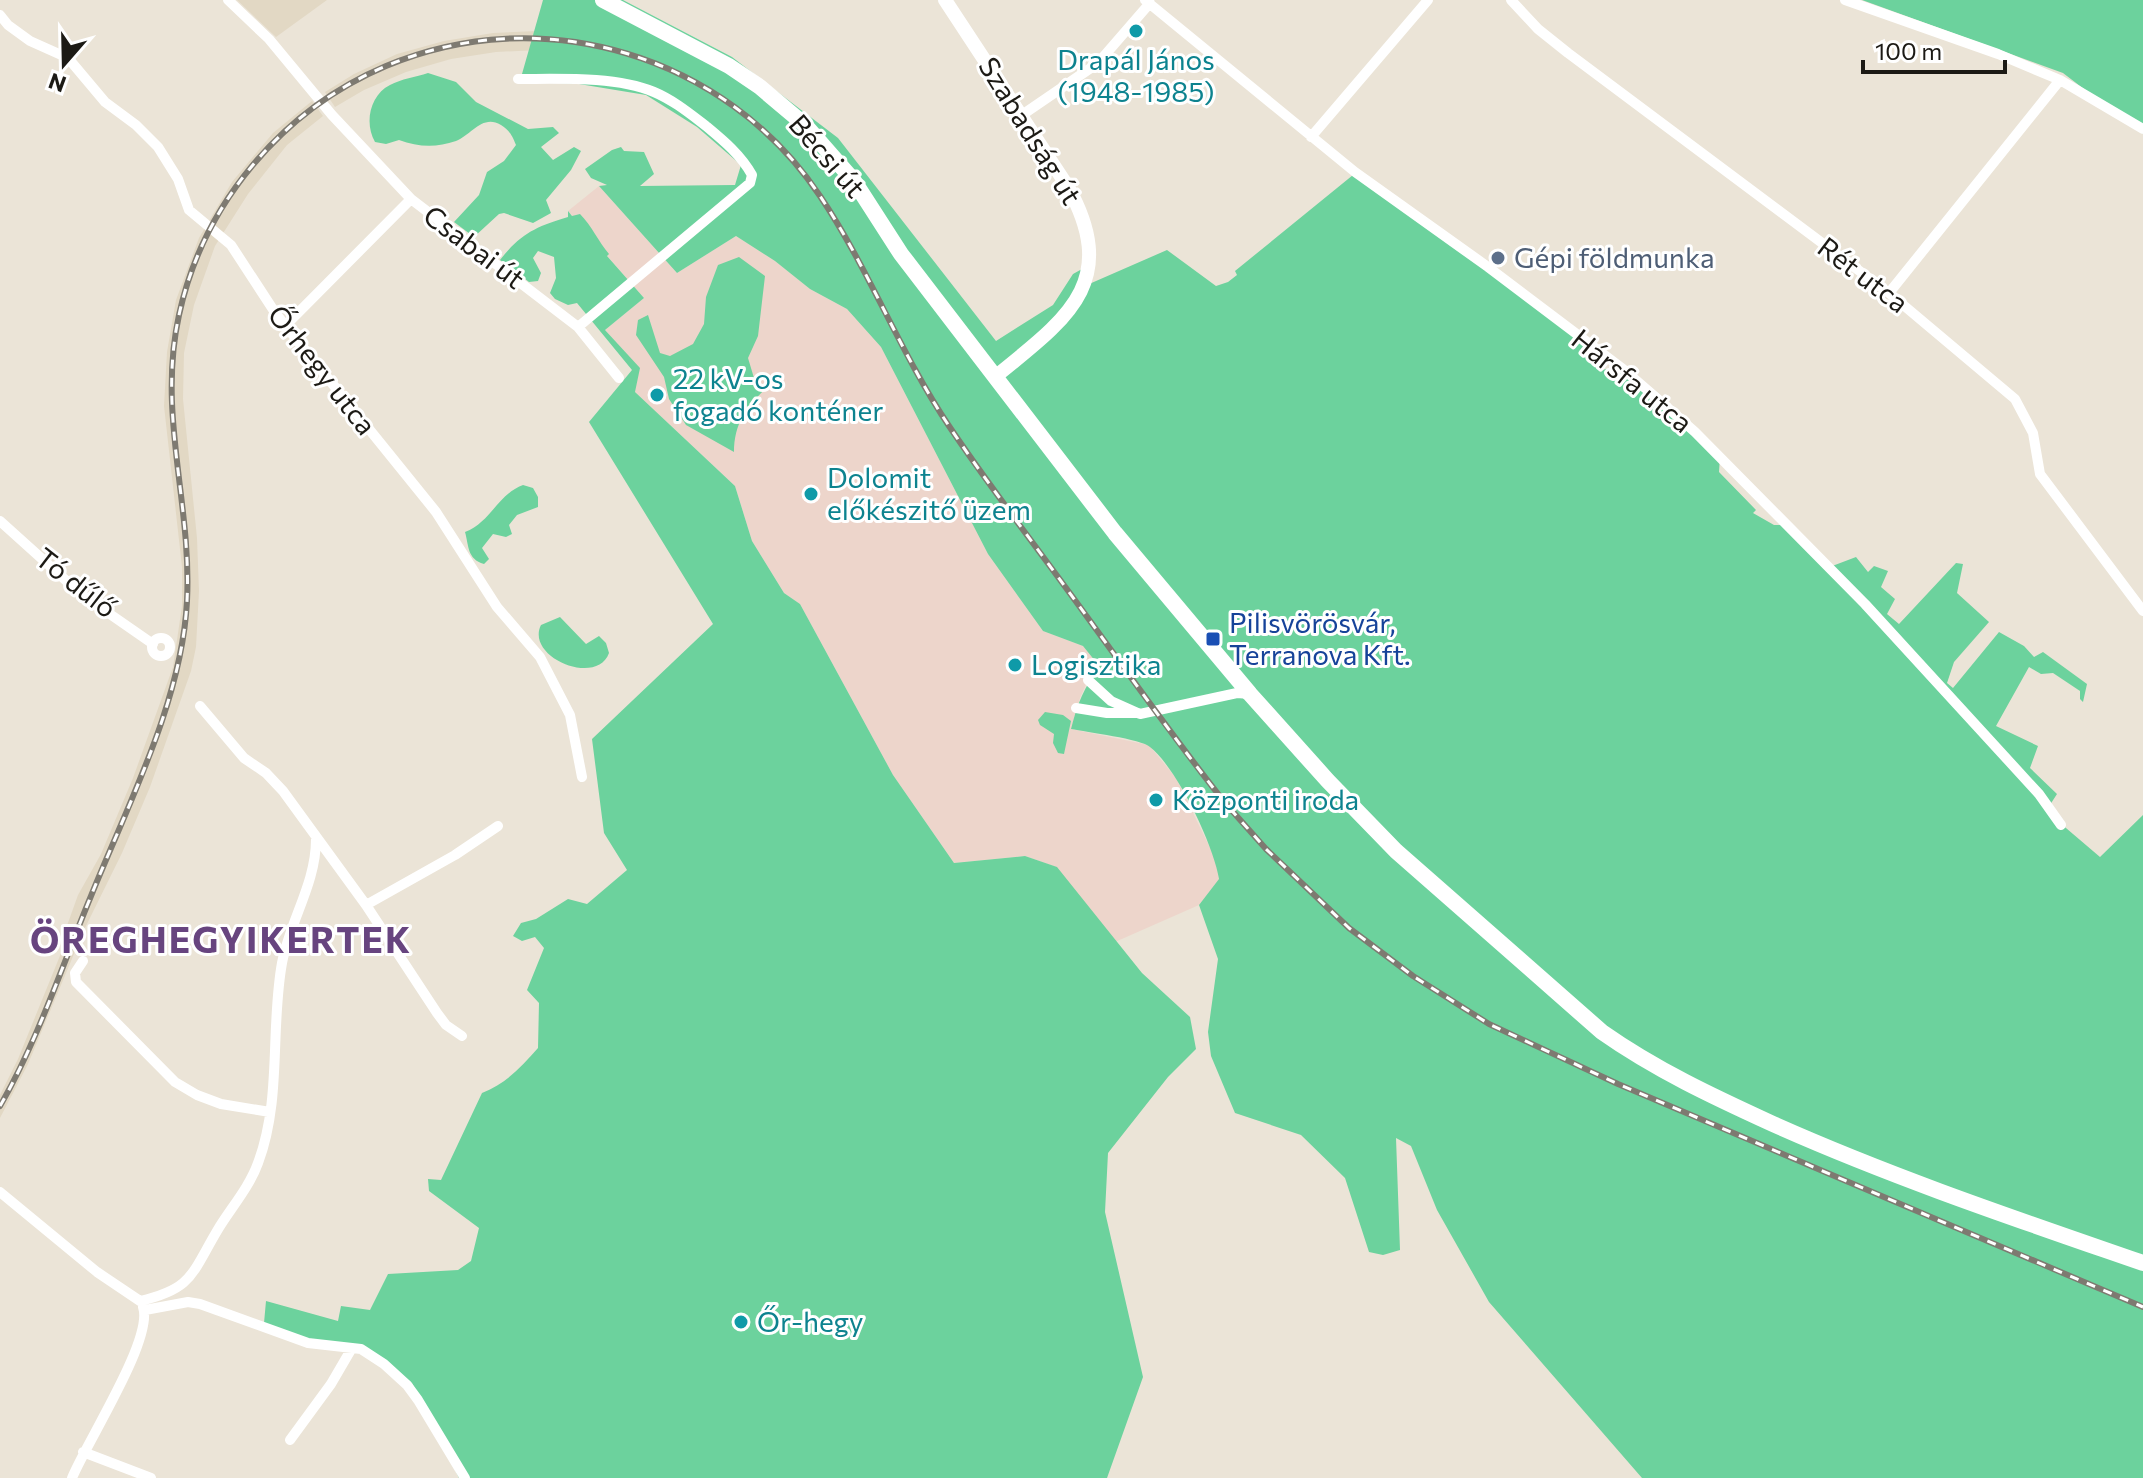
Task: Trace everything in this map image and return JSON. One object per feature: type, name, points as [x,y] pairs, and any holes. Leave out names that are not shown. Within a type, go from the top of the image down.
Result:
[{"type":"main road","name":"Bécsi út","points":[[603,0],[729,66],[760,87],[805,125],[854,181],[901,254],[1115,533],[1250,694],[1396,851],[1602,1032],[1640,1059],[1728,1104],[1817,1143],[2015,1220],[2143,1263]]},
{"type":"main road","name":"Szabadság út","points":[[945,0],[1080,209],[1090,251],[1089,272],[1075,303],[1055,326],[995,377]]},
{"type":"street","name":"Csabai út","points":[[228,0],[269,39],[332,115],[411,199],[578,327],[619,378]]},
{"type":"street","points":[[1311,137],[1428,0]]},
{"type":"street","name":"Rét utca","points":[[1511,0],[1538,29],[1568,53],[1889,293],[2015,399],[2033,433],[2040,474],[2143,611]]},
{"type":"street","points":[[1845,0],[1998,54],[2060,80],[2143,129]]},
{"type":"street","points":[[1022,115],[1098,63],[1148,2]]},
{"type":"street","name":"Hársfa utca","points":[[1148,2],[1311,137],[1623,369],[1695,432],[1865,604],[2039,794],[2061,825]]},
{"type":"street","name":"Őrhegy utca","points":[[0,15],[30,41],[68,58],[105,102],[149,136],[174,172],[189,210],[231,245],[285,326],[436,512],[497,607],[540,657],[570,715],[582,777]]},
{"type":"street","points":[[518,79],[565,79],[652,91],[675,103],[713,131],[742,158],[752,175],[750,183],[578,327]]},
{"type":"street","points":[[1889,293],[2060,80]]},
{"type":"street","points":[[285,326],[411,199]]},
{"type":"street","name":"Tó dűlő","points":[[0,521],[81,594],[153,644]]},
{"type":"street","points":[[1220,696],[1230,684],[1231,671]]},
{"type":"street","points":[[1088,680],[1111,701],[1140,714]]},
{"type":"street","points":[[1076,708],[1140,714],[1220,696],[1250,694]]},
{"type":"street","points":[[200,706],[244,758],[266,773],[283,791],[366,905],[437,1013],[446,1025],[462,1036]]},
{"type":"street","points":[[366,905],[455,855],[498,826]]},
{"type":"street","points":[[142,1306],[187,1282],[252,1177],[268,1130],[280,974],[289,933],[310,884],[316,839]]},
{"type":"street","points":[[83,961],[75,973],[76,982],[175,1082],[221,1104],[270,1112]]},
{"type":"street","points":[[0,1192],[142,1306],[188,1302],[200,1304],[308,1343],[361,1349],[407,1385],[465,1478]]},
{"type":"street","points":[[72,1478],[142,1330],[142,1306]]},
{"type":"street","points":[[290,1440],[331,1384],[352,1348]]},
{"type":"street","points":[[83,1452],[151,1478]]},
{"type":"shaded area","points":[[237,0],[327,0],[276,37]]},
{"type":"shaded area","points":[[537,31],[723,114],[539,50],[451,59],[406,72],[364,90],[335,107],[325,92],[397,54],[444,41],[493,33]]},
{"type":"shaded area","points":[[312,101],[323,116],[287,145],[248,194],[215,246],[194,305],[184,353],[183,399],[197,538],[199,591],[196,647],[191,671],[150,787],[122,853],[84,930],[28,1064],[0,1118],[0,1095],[68,936],[64,934],[78,895],[101,854],[133,778],[173,667],[182,606],[182,567],[164,406],[167,352],[176,300],[199,238],[232,182],[273,133]]},
{"type":"shaded area","points":[[599,186],[677,273],[736,236],[810,289],[847,309],[881,347],[988,554],[1043,631],[1083,646],[1101,667],[1088,680],[1071,729],[1149,745],[1176,778],[1216,860],[1219,880],[1199,905],[1115,942],[1056,867],[1025,856],[954,863],[893,775],[800,604],[784,593],[752,541],[735,486],[635,392],[639,368],[605,330],[644,298],[568,211]]},
{"type":"green space","points":[[543,0],[623,0],[732,57],[838,138],[996,341],[1053,305],[1073,274],[1082,269],[1080,288],[1167,250],[1216,286],[1228,282],[1237,275],[1235,271],[1353,175],[1500,278],[1592,351],[1596,364],[1602,370],[1616,367],[1720,457],[1719,472],[1756,510],[1753,513],[1774,525],[1784,525],[1827,568],[1856,557],[1868,572],[1874,566],[1888,571],[1881,587],[1895,599],[1887,614],[1899,624],[1956,563],[1963,564],[1957,593],[1989,622],[1954,662],[1947,683],[1953,688],[1999,632],[2024,646],[2034,657],[2043,652],[2087,684],[2083,702],[2080,691],[2053,673],[2041,674],[2029,667],[1996,726],[2038,746],[2030,768],[2057,794],[2046,811],[2100,857],[2143,815],[2143,1478],[1642,1478],[1489,1302],[1437,1210],[1411,1146],[1396,1138],[1400,1250],[1383,1255],[1369,1252],[1345,1178],[1301,1135],[1235,1113],[1211,1056],[1208,1032],[1218,959],[1199,905],[1219,879],[1202,828],[1171,772],[1161,757],[1145,744],[1071,729],[1082,696],[1100,667],[1083,646],[1043,631],[988,554],[881,347],[847,309],[810,289],[736,236],[677,273],[599,186],[607,185],[591,178],[585,169],[621,147],[624,151],[644,152],[654,174],[640,186],[735,185],[741,165],[697,127],[646,95],[579,84],[520,81]]},
{"type":"green space","points":[[1862,0],[2143,0],[2143,134],[2063,73]]},
{"type":"green space","points":[[428,73],[456,82],[476,102],[528,129],[553,127],[559,133],[541,147],[553,160],[574,147],[581,151],[571,170],[546,200],[551,213],[533,223],[499,214],[474,237],[454,222],[479,195],[487,172],[504,161],[516,145],[509,131],[494,122],[483,124],[456,141],[441,145],[420,145],[399,140],[386,144],[375,142],[370,118],[378,95],[394,83]]},
{"type":"green space","points":[[568,211],[572,216],[580,214],[609,254],[607,256],[644,298],[605,330],[640,368],[635,392],[735,486],[752,541],[784,593],[800,604],[893,775],[954,863],[1025,856],[1057,867],[1142,973],[1190,1017],[1196,1049],[1168,1077],[1108,1153],[1105,1212],[1143,1377],[1107,1478],[459,1478],[412,1383],[363,1346],[308,1340],[264,1323],[266,1301],[338,1321],[341,1306],[370,1310],[388,1274],[458,1270],[471,1261],[479,1228],[429,1191],[428,1179],[441,1180],[482,1093],[506,1079],[538,1048],[539,1003],[527,990],[544,948],[535,937],[522,941],[513,936],[521,923],[536,919],[568,899],[587,904],[627,870],[604,833],[592,739],[713,624],[589,422],[632,370],[577,303],[568,305],[550,293],[556,278],[554,257],[538,251],[533,258],[541,273],[538,281],[529,282],[500,260],[522,237],[568,217]]},
{"type":"green space","points":[[739,257],[765,276],[758,336],[748,358],[754,378],[766,388],[743,416],[736,432],[734,452],[686,425],[669,399],[664,377],[636,335],[638,320],[648,315],[660,353],[670,356],[693,344],[704,324],[706,297],[718,265]]},
{"type":"green space","points":[[523,485],[533,488],[538,497],[538,507],[517,515],[509,525],[512,534],[506,537],[493,534],[482,548],[489,559],[484,564],[478,562],[470,551],[465,532],[481,522],[514,489]]},
{"type":"green space","points":[[560,617],[586,644],[599,636],[606,643],[609,653],[602,663],[578,668],[564,664],[543,648],[539,637],[541,625]]},
{"type":"green space","points":[[1045,712],[1063,715],[1071,721],[1064,754],[1058,753],[1053,743],[1054,734],[1040,725],[1038,720]]},
{"type":"railway","points":[[0,1106],[38,1029],[136,789],[175,676],[183,639],[187,565],[173,424],[173,352],[179,315],[207,235],[252,165],[313,108],[348,85],[386,66],[446,47],[506,39],[567,41],[626,53],[683,76],[734,107],[781,147],[838,224],[931,398],[993,489],[1226,804],[1266,849],[1349,928],[1413,976],[1489,1024],[1618,1084],[2143,1307]]},
{"type":"place","name":"Drapál János (1948-1985)","points":[[1136,31]]},
{"type":"place","name":"Gépi földmunka","points":[[1498,258]]},
{"type":"place","name":"22 kV-os fogadó konténer","points":[[657,395]]},
{"type":"place","name":"Dolomit előkészitő üzem","points":[[811,494]]},
{"type":"place","name":"Pilisvörösvár, Terranova Kft.","points":[[1213,639]]},
{"type":"place","name":"Logisztika","points":[[1015,665]]},
{"type":"place","name":"Központi iroda","points":[[1156,800]]},
{"type":"place","name":"Őr-hegy","points":[[741,1322]]},
{"type":"district","name":"ÖREGHEGYIKERTEK","points":[[221,940]]}]
